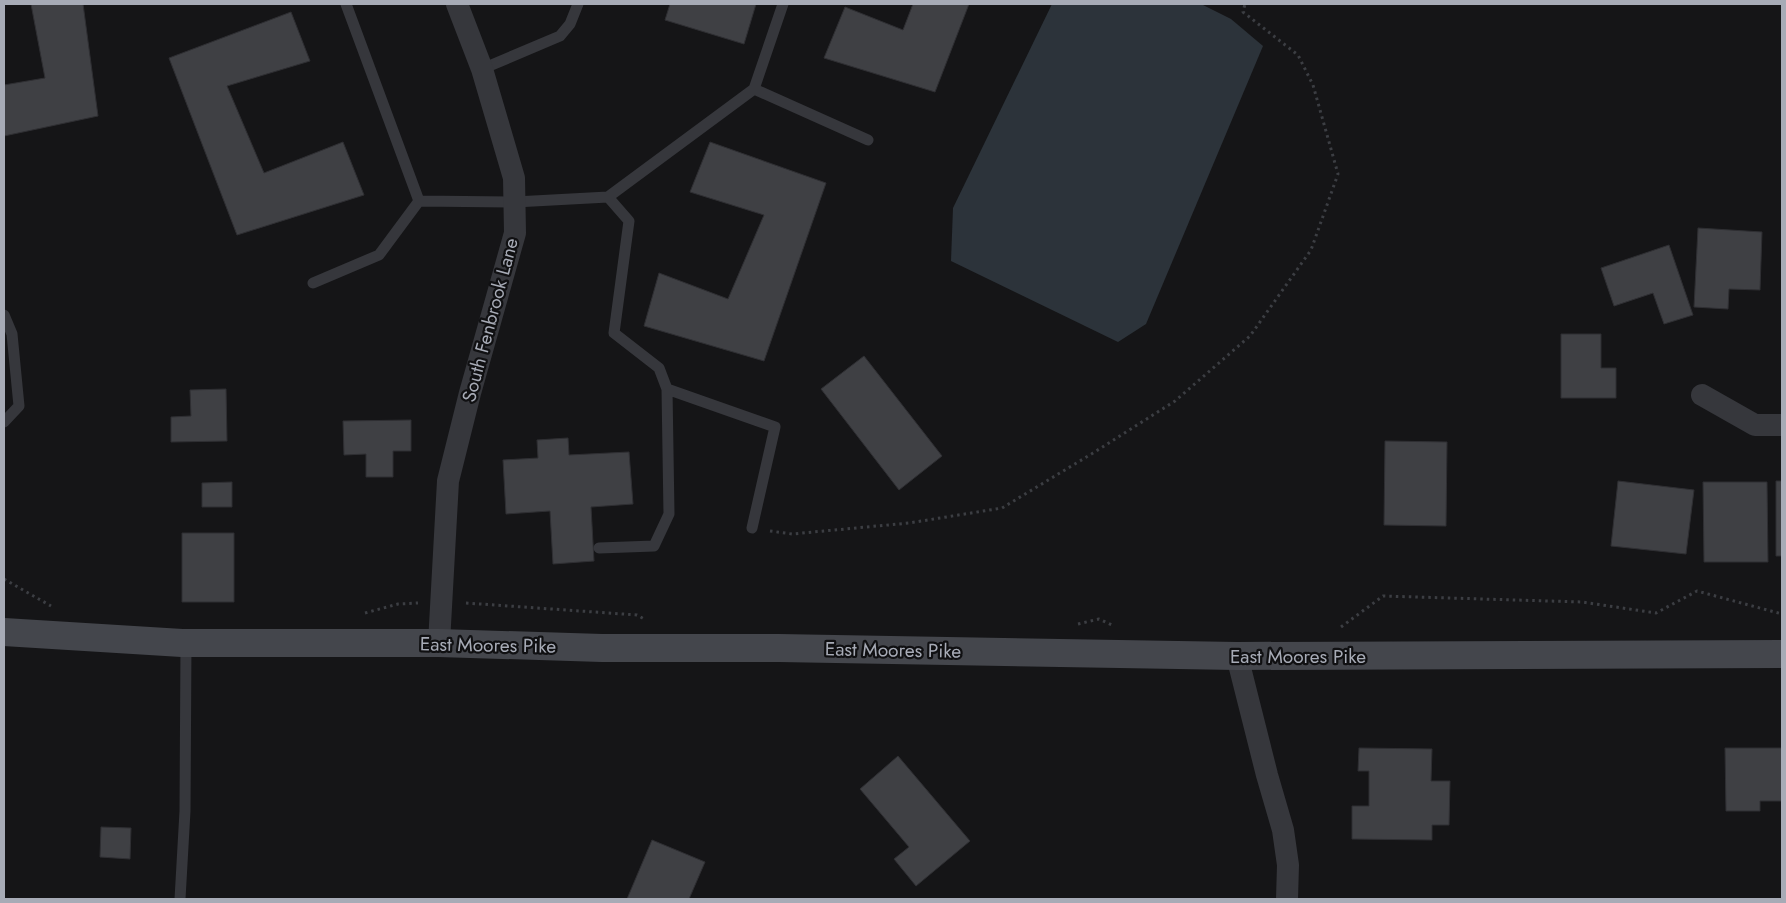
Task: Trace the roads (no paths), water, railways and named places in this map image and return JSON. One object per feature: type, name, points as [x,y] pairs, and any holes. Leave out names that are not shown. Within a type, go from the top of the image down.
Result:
[{"type":"main road","name":"East Moores Pike","points":[[4,632],[186,643],[440,643],[602,648],[789,648],[1237,656],[1782,654]]},
{"type":"street","name":"South Fenbrook Lane","points":[[440,643],[448,481],[470,393],[515,233],[514,178],[482,69],[457,4]]},
{"type":"street","points":[[1702,395],[1755,425],[1782,426]]},
{"type":"street","points":[[1237,656],[1283,830],[1288,865],[1287,899]]},
{"type":"lane","points":[[346,4],[419,201]]},
{"type":"lane","points":[[482,69],[542,46],[560,36],[570,24],[578,4]]},
{"type":"lane","points":[[419,201],[515,202],[608,197],[754,89],[783,4]]},
{"type":"lane","points":[[754,89],[868,140]]},
{"type":"lane","points":[[599,548],[654,546],[669,514],[667,389],[659,368],[614,333],[629,221],[608,197]]},
{"type":"lane","points":[[313,283],[379,255],[419,201]]},
{"type":"lane","points":[[4,315],[12,334],[19,406],[4,422]]},
{"type":"lane","points":[[667,389],[775,427],[752,528]]},
{"type":"lane","points":[[180,899],[185,811],[186,643]]}]
